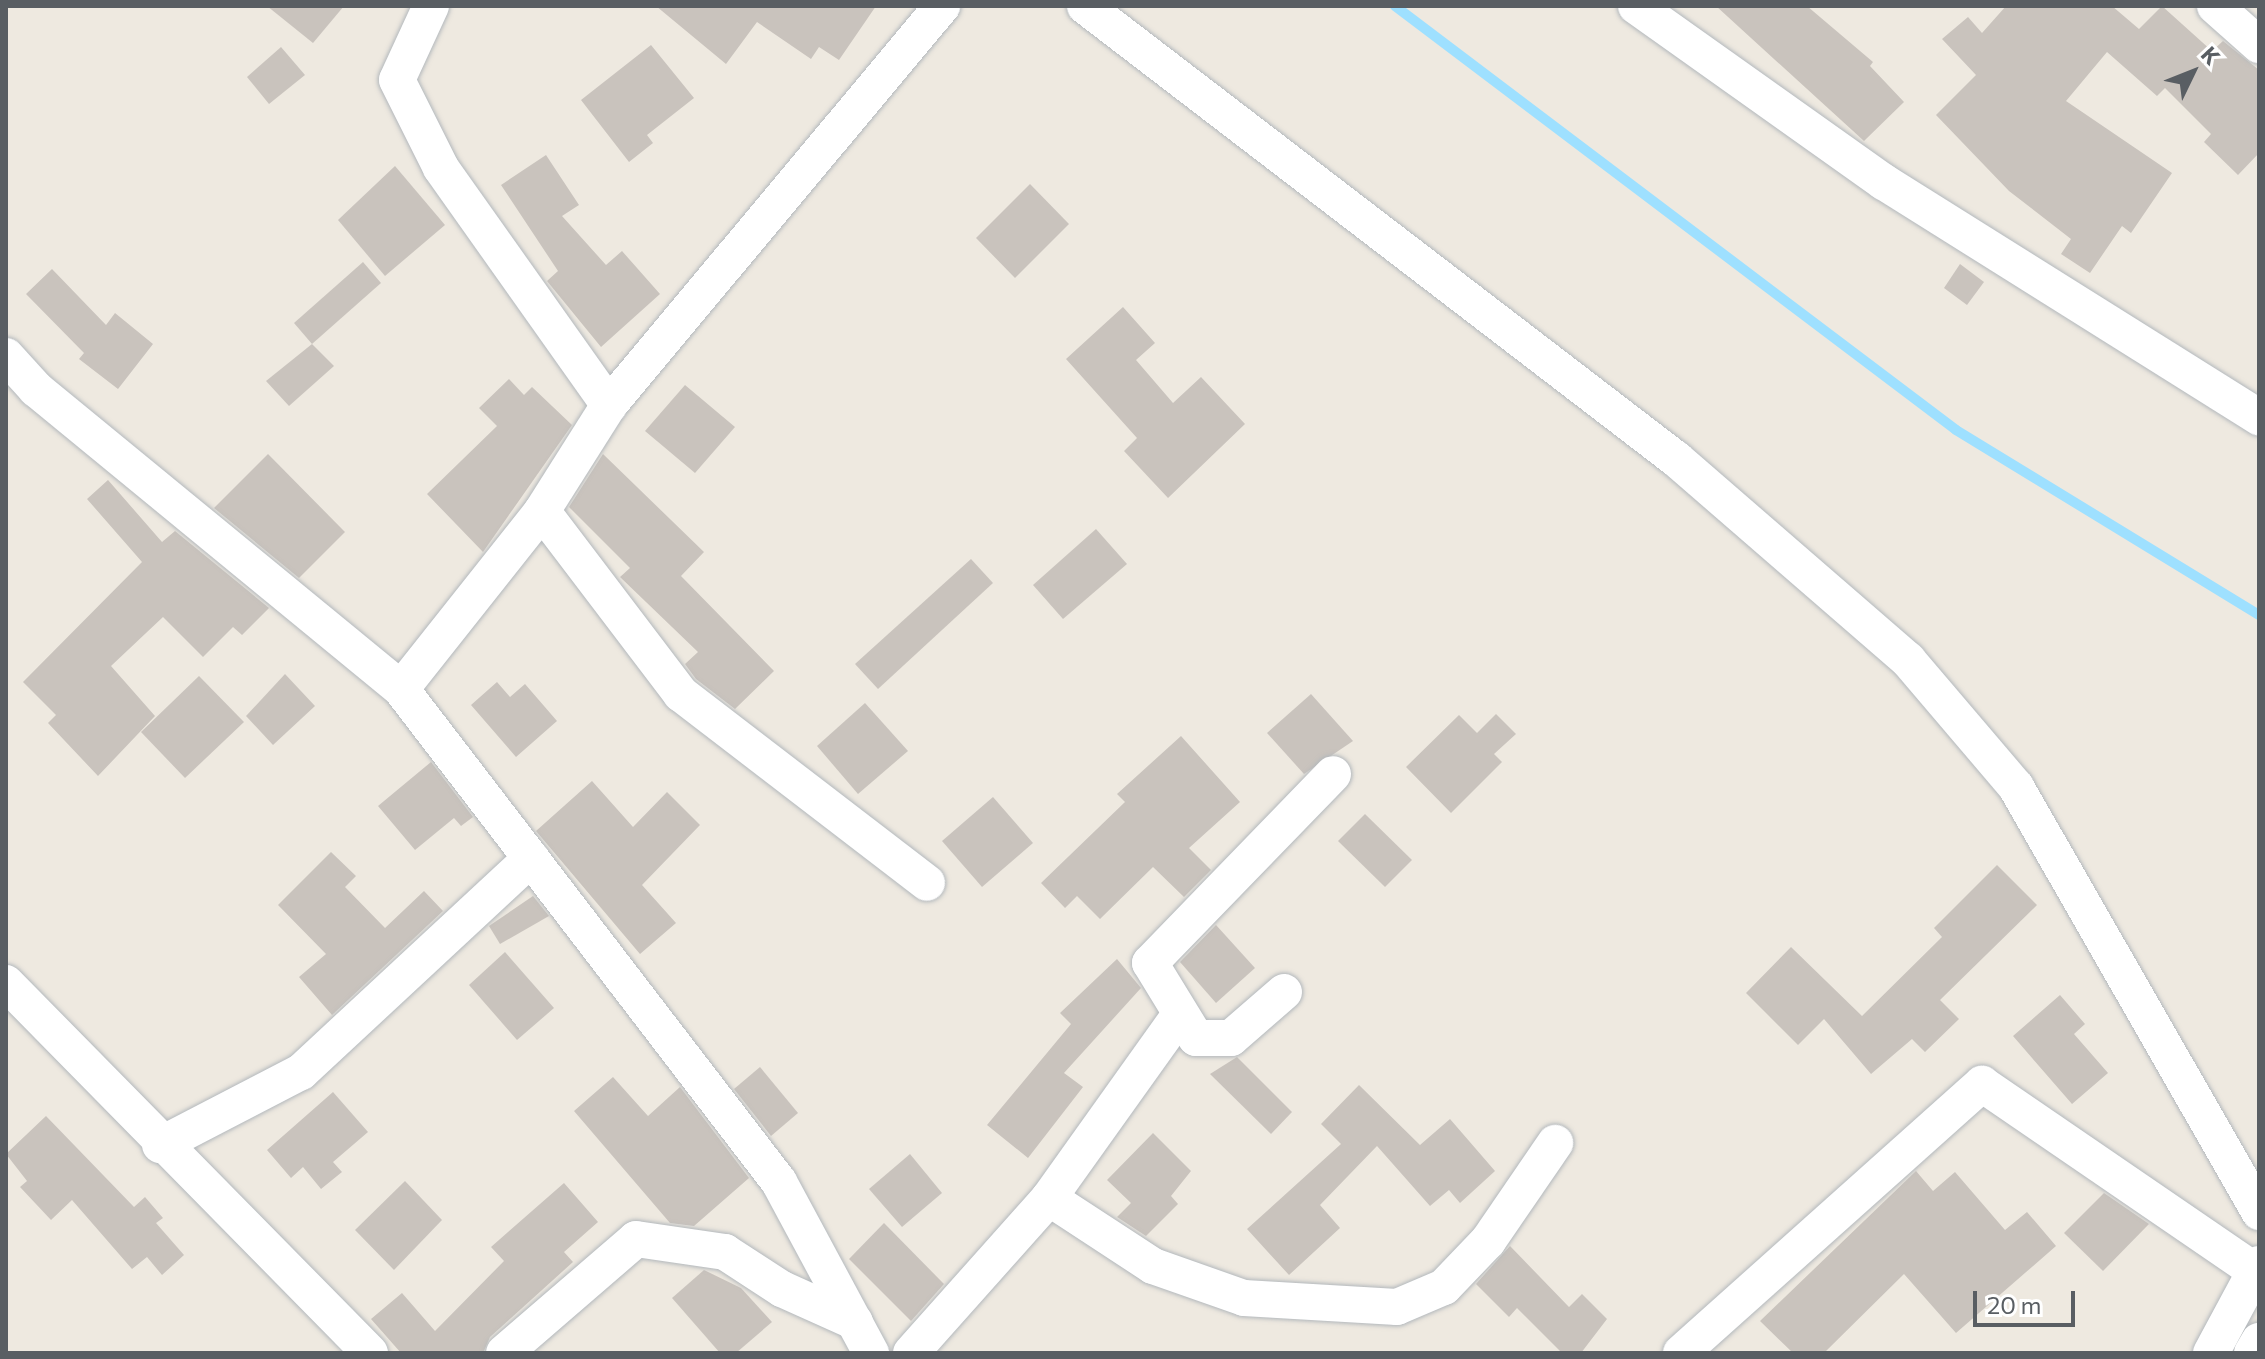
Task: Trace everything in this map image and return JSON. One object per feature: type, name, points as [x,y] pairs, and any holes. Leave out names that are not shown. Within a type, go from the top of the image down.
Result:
[{"type":"street","points":[[431,6],[397,80],[441,168],[609,405]]},
{"type":"street","points":[[401,689],[542,511],[609,405],[942,6]]},
{"type":"street","points":[[1085,6],[1676,459],[1908,660],[2016,787],[2259,1212]]},
{"type":"street","points":[[1636,6],[1884,182],[2259,417]]},
{"type":"street","points":[[2215,6],[2259,45]]},
{"type":"street","points":[[6,356],[36,389],[401,689],[457,771],[531,858],[779,1182],[863,1338]]},
{"type":"street","points":[[542,511],[681,694],[927,883]]},
{"type":"street","points":[[1284,992],[1231,1038],[1196,1038],[1178,1017],[1150,963],[1333,774]]},
{"type":"street","points":[[160,1145],[301,1072],[531,858]]},
{"type":"street","points":[[6,983],[160,1145],[370,1353]]},
{"type":"street","points":[[911,1353],[1049,1198],[1178,1017]]},
{"type":"street","points":[[1681,1353],[1982,1084],[2257,1267],[2211,1353]]},
{"type":"street","points":[[1049,1198],[1153,1266],[1244,1298],[1397,1307],[1444,1287],[1488,1241],[1555,1143]]},
{"type":"street","points":[[504,1353],[636,1239],[725,1252],[863,1338]]},
{"type":"street","points":[[2252,1353],[2259,1341]]},
{"type":"building","points":[[267,6],[344,6],[313,43]]},
{"type":"building","points":[[656,6],[876,6],[839,60],[819,47],[811,59],[757,22],[726,64]]},
{"type":"building","points":[[1716,6],[1807,6],[1873,62],[1870,66],[1904,102],[1864,141]]},
{"type":"building","points":[[2006,6],[2112,6],[2139,29],[2162,6],[2212,51],[2223,41],[2259,70],[2259,153],[2238,175],[2204,142],[2211,134],[2165,88],[2157,96],[2107,52],[2066,101],[2172,173],[2131,233],[2122,226],[2090,273],[2061,254],[2071,239],[2009,191],[1936,115],[1976,75],[1942,39],[1968,17],[1982,33]]},
{"type":"building","points":[[651,45],[694,98],[647,135],[653,143],[629,162],[581,100]]},
{"type":"building","points":[[281,47],[305,75],[269,104],[247,77]]},
{"type":"building","points":[[546,155],[579,205],[562,216],[606,265],[622,251],[660,294],[601,347],[547,281],[558,271],[501,185]]},
{"type":"building","points":[[395,166],[445,225],[385,276],[338,220]]},
{"type":"building","points":[[1030,184],[1069,224],[1015,278],[976,238]]},
{"type":"building","points":[[363,262],[381,283],[312,344],[294,323]]},
{"type":"building","points":[[1960,264],[1984,282],[1967,305],[1944,288]]},
{"type":"building","points":[[52,269],[106,325],[115,313],[153,344],[118,389],[79,359],[84,353],[26,294]]},
{"type":"building","points":[[1123,307],[1155,343],[1136,360],[1173,403],[1201,377],[1245,424],[1168,498],[1124,451],[1137,438],[1066,359]]},
{"type":"building","points":[[312,344],[334,366],[289,406],[266,381]]},
{"type":"building","points":[[509,379],[524,395],[532,387],[572,425],[483,552],[427,494],[497,426],[479,408]]},
{"type":"building","points":[[685,385],[735,427],[695,473],[645,431]]},
{"type":"building","points":[[268,454],[345,532],[299,578],[214,508]]},
{"type":"building","points":[[603,454],[704,552],[681,576],[774,671],[735,709],[696,679],[685,664],[698,652],[620,577],[630,568],[569,507]]},
{"type":"building","points":[[108,480],[162,542],[175,531],[269,608],[242,635],[233,627],[203,657],[163,617],[111,666],[155,716],[98,776],[48,723],[56,715],[23,682],[142,562],[87,499]]},
{"type":"building","points":[[1096,529],[1127,564],[1063,619],[1033,585]]},
{"type":"building","points":[[971,559],[993,583],[878,689],[855,664]]},
{"type":"building","points":[[285,674],[315,706],[273,745],[246,716]]},
{"type":"building","points":[[199,676],[244,722],[185,778],[141,732]]},
{"type":"building","points":[[497,682],[510,697],[525,684],[557,721],[516,757],[471,705]]},
{"type":"building","points":[[1311,694],[1353,741],[1304,774],[1267,733]]},
{"type":"building","points":[[865,703],[908,751],[858,794],[817,746]]},
{"type":"building","points":[[1496,714],[1516,734],[1494,754],[1502,762],[1451,813],[1406,767],[1459,715],[1477,733]]},
{"type":"building","points":[[1181,736],[1240,802],[1189,848],[1211,870],[1184,897],[1153,867],[1100,919],[1077,896],[1065,908],[1041,883],[1125,802],[1117,794]]},
{"type":"building","points":[[431,762],[473,817],[461,826],[454,818],[415,850],[378,806]]},
{"type":"building","points":[[592,781],[633,827],[667,792],[700,825],[642,885],[676,923],[640,954],[536,831]]},
{"type":"building","points":[[993,797],[1033,843],[982,887],[942,841]]},
{"type":"building","points":[[1365,814],[1412,860],[1385,887],[1338,841]]},
{"type":"building","points":[[331,852],[356,876],[345,887],[385,928],[424,891],[443,911],[332,1015],[299,977],[326,954],[278,905]]},
{"type":"building","points":[[1997,865],[2037,905],[1940,1000],[1959,1019],[1925,1052],[1912,1039],[1871,1074],[1824,1019],[1798,1045],[1746,993],[1791,947],[1862,1016],[1942,937],[1934,928]]},
{"type":"building","points":[[533,896],[549,916],[500,944],[489,926]]},
{"type":"building","points":[[1216,925],[1255,968],[1216,1003],[1180,962]]},
{"type":"building","points":[[505,952],[554,1008],[517,1040],[469,985]]},
{"type":"building","points":[[1117,959],[1141,988],[1064,1073],[1083,1087],[1028,1158],[987,1125],[1071,1024],[1060,1013]]},
{"type":"building","points":[[2060,995],[2085,1024],[2074,1034],[2108,1073],[2072,1104],[2013,1036]]},
{"type":"building","points":[[1237,1057],[1292,1112],[1271,1134],[1210,1074]]},
{"type":"building","points":[[760,1067],[798,1113],[771,1136],[734,1089]]},
{"type":"building","points":[[613,1077],[648,1116],[680,1087],[749,1178],[694,1226],[670,1223],[574,1111]]},
{"type":"building","points":[[1359,1085],[1420,1145],[1450,1119],[1495,1171],[1460,1203],[1449,1190],[1430,1206],[1377,1146],[1320,1205],[1340,1228],[1289,1275],[1247,1229],[1341,1144],[1321,1124]]},
{"type":"building","points":[[333,1092],[368,1132],[333,1162],[342,1172],[321,1189],[303,1167],[291,1178],[267,1150]]},
{"type":"building","points":[[46,1116],[134,1207],[145,1197],[163,1218],[156,1223],[184,1255],[162,1275],[147,1257],[132,1269],[72,1200],[51,1220],[20,1187],[27,1181],[6,1154]]},
{"type":"building","points":[[1153,1133],[1191,1171],[1171,1196],[1178,1204],[1146,1236],[1117,1217],[1131,1203],[1107,1180]]},
{"type":"building","points":[[910,1154],[942,1193],[902,1227],[869,1189]]},
{"type":"building","points":[[1916,1171],[1933,1191],[1955,1172],[2005,1230],[2027,1212],[2056,1246],[1956,1333],[1904,1274],[1824,1353],[1793,1353],[1760,1321]]},
{"type":"building","points":[[405,1181],[442,1220],[394,1270],[355,1230]]},
{"type":"building","points":[[564,1183],[598,1222],[564,1252],[573,1262],[490,1337],[483,1353],[401,1353],[371,1319],[402,1293],[435,1331],[504,1261],[491,1247]]},
{"type":"building","points":[[2104,1193],[2149,1224],[2103,1271],[2064,1233]]},
{"type":"building","points":[[884,1223],[944,1284],[911,1321],[849,1259]]},
{"type":"building","points":[[1510,1246],[1569,1307],[1582,1294],[1607,1319],[1581,1353],[1562,1353],[1517,1308],[1509,1317],[1476,1284]]},
{"type":"building","points":[[704,1270],[741,1288],[772,1322],[736,1353],[720,1353],[672,1298]]},
{"type":"waterway","points":[[1395,6],[1956,430],[2259,615]]}]
